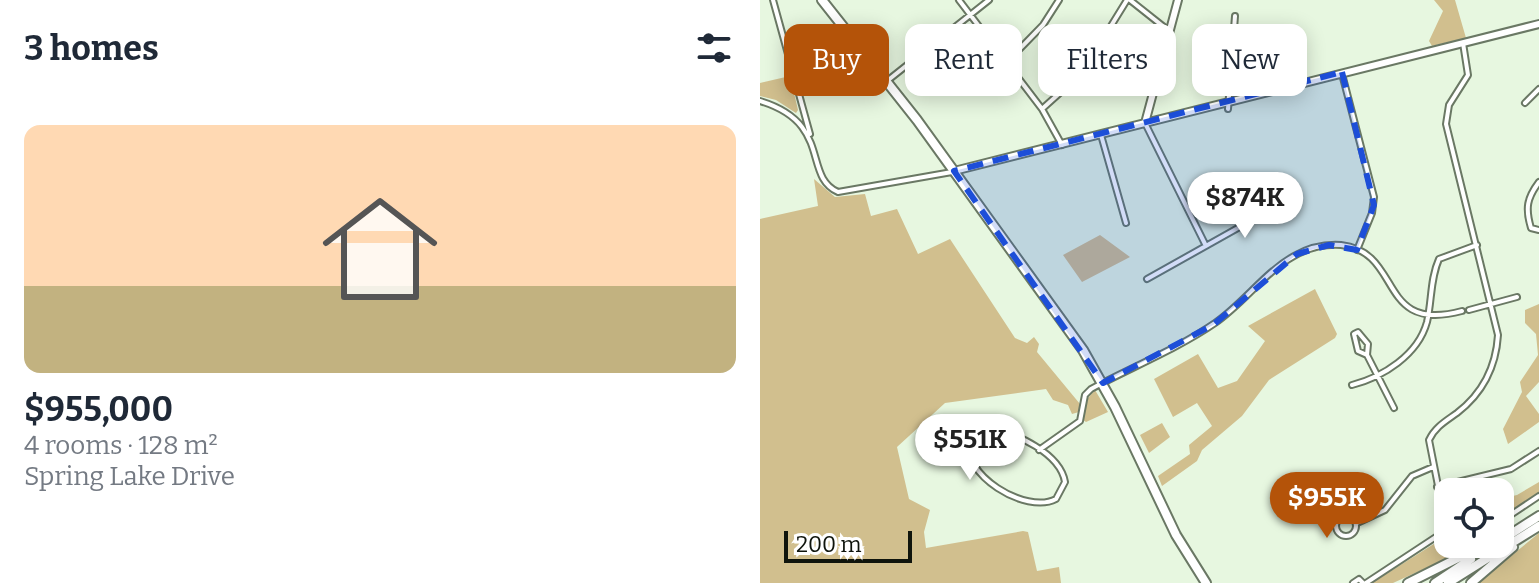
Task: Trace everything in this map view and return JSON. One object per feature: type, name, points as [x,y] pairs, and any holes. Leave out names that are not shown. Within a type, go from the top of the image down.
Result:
[{"type":"highway","points":[[822,0],[841,24]]},
{"type":"highway","points":[[889,84],[1078,343],[1103,383],[1176,535],[1206,583]]},
{"type":"highway","points":[[1514,532],[1539,516]]},
{"type":"highway","points":[[1448,583],[1539,527]]},
{"type":"highway","points":[[1471,583],[1539,527]]},
{"type":"highway","points":[[1408,583],[1458,558]]},
{"type":"highway","points":[[1435,583],[1473,558]]},
{"type":"street","points":[[773,0],[823,178],[838,192],[954,171],[1539,24]]},
{"type":"street","points":[[959,0],[977,24]]},
{"type":"street","points":[[889,79],[972,17],[989,0]]},
{"type":"street","points":[[1022,47],[1043,25],[1059,0]]},
{"type":"street","points":[[1042,109],[1082,73],[1129,0],[1159,24]]},
{"type":"street","points":[[1172,24],[1178,0]]},
{"type":"street","points":[[1228,109],[1235,16]]},
{"type":"street","points":[[1435,478],[1429,440],[1437,427],[1473,400],[1493,365],[1498,335],[1493,304],[1446,124],[1449,105],[1468,75],[1463,43]]},
{"type":"street","points":[[1342,72],[1374,197],[1372,213],[1357,250]]},
{"type":"street","points":[[1022,83],[1042,109],[1062,145]]},
{"type":"street","points":[[1525,103],[1539,89]]},
{"type":"street","points":[[1152,96],[1145,123],[1206,246]]},
{"type":"street","points":[[760,101],[793,114],[810,136]]},
{"type":"street","points":[[1101,135],[1126,223]]},
{"type":"street","points":[[1537,230],[1531,227],[1527,204],[1539,182]]},
{"type":"street","points":[[1147,279],[1270,210]]},
{"type":"street","points":[[1039,450],[1080,421],[1085,395],[1213,325],[1297,254],[1329,245],[1357,250],[1381,269],[1402,304],[1428,315],[1462,311]]},
{"type":"street","points":[[1352,385],[1378,378],[1415,345],[1428,315],[1439,259],[1477,245]]},
{"type":"street","points":[[1469,310],[1517,297]]},
{"type":"street","points":[[1367,355],[1358,351],[1354,334],[1358,332],[1368,344],[1367,355],[1394,408]]},
{"type":"street","points":[[991,426],[1039,450],[1057,465],[1064,478],[1060,495],[1046,504],[1007,493],[974,467],[966,446],[973,432],[991,426]]},
{"type":"street","points":[[1474,478],[1511,469],[1539,451]]},
{"type":"street","points":[[1357,523],[1341,518],[1337,530],[1345,537],[1357,523],[1392,504],[1415,473],[1433,467]]},
{"type":"street","points":[[1514,513],[1539,496]]},
{"type":"street","points":[[1353,583],[1359,579],[1365,583],[1434,538]]},
{"type":"highlighted area","points":[[1342,72],[1374,205],[1357,250],[1329,245],[1297,254],[1213,325],[1103,383],[954,171]]},
{"type":"shaded area","points":[[1434,0],[1455,0],[1466,38],[1432,46],[1429,41],[1443,11]]},
{"type":"shaded area","points":[[784,77],[784,96],[795,96],[796,113],[776,100],[760,96],[760,83]]},
{"type":"shaded area","points":[[814,179],[835,197],[865,194],[871,216],[897,209],[918,254],[950,239],[1015,338],[1027,343],[1034,337],[1039,344],[1037,352],[1080,404],[1079,412],[1072,414],[1068,405],[1053,400],[1046,389],[945,403],[897,447],[909,499],[930,510],[924,532],[926,548],[1028,532],[1037,571],[1059,567],[1061,583],[760,583],[760,219],[818,206]]},
{"type":"shaded area","points":[[1100,235],[1130,257],[1082,282],[1063,255]]},
{"type":"shaded area","points":[[1315,289],[1337,334],[1335,338],[1269,380],[1242,416],[1202,450],[1197,461],[1162,486],[1158,476],[1190,454],[1189,445],[1212,426],[1197,403],[1173,417],[1154,379],[1198,354],[1218,388],[1237,381],[1265,341],[1248,326]]},
{"type":"shaded area","points":[[1539,304],[1539,382],[1526,396],[1539,414],[1539,422],[1508,444],[1503,429],[1522,392],[1520,382],[1538,355],[1536,334],[1525,323],[1525,310]]},
{"type":"shaded area","points":[[1095,390],[1108,412],[1086,422],[1083,420],[1088,398]]},
{"type":"shaded area","points":[[1162,423],[1170,437],[1149,453],[1140,435]]},
{"type":"shaded area","points":[[1539,482],[1539,492],[1514,509],[1514,496]]},
{"type":"shaded area","points":[[1539,533],[1539,583],[1478,583],[1508,558],[1514,558],[1514,553]]},
{"type":"shaded area","points":[[1434,544],[1434,558],[1448,558],[1393,583],[1372,583]]}]
